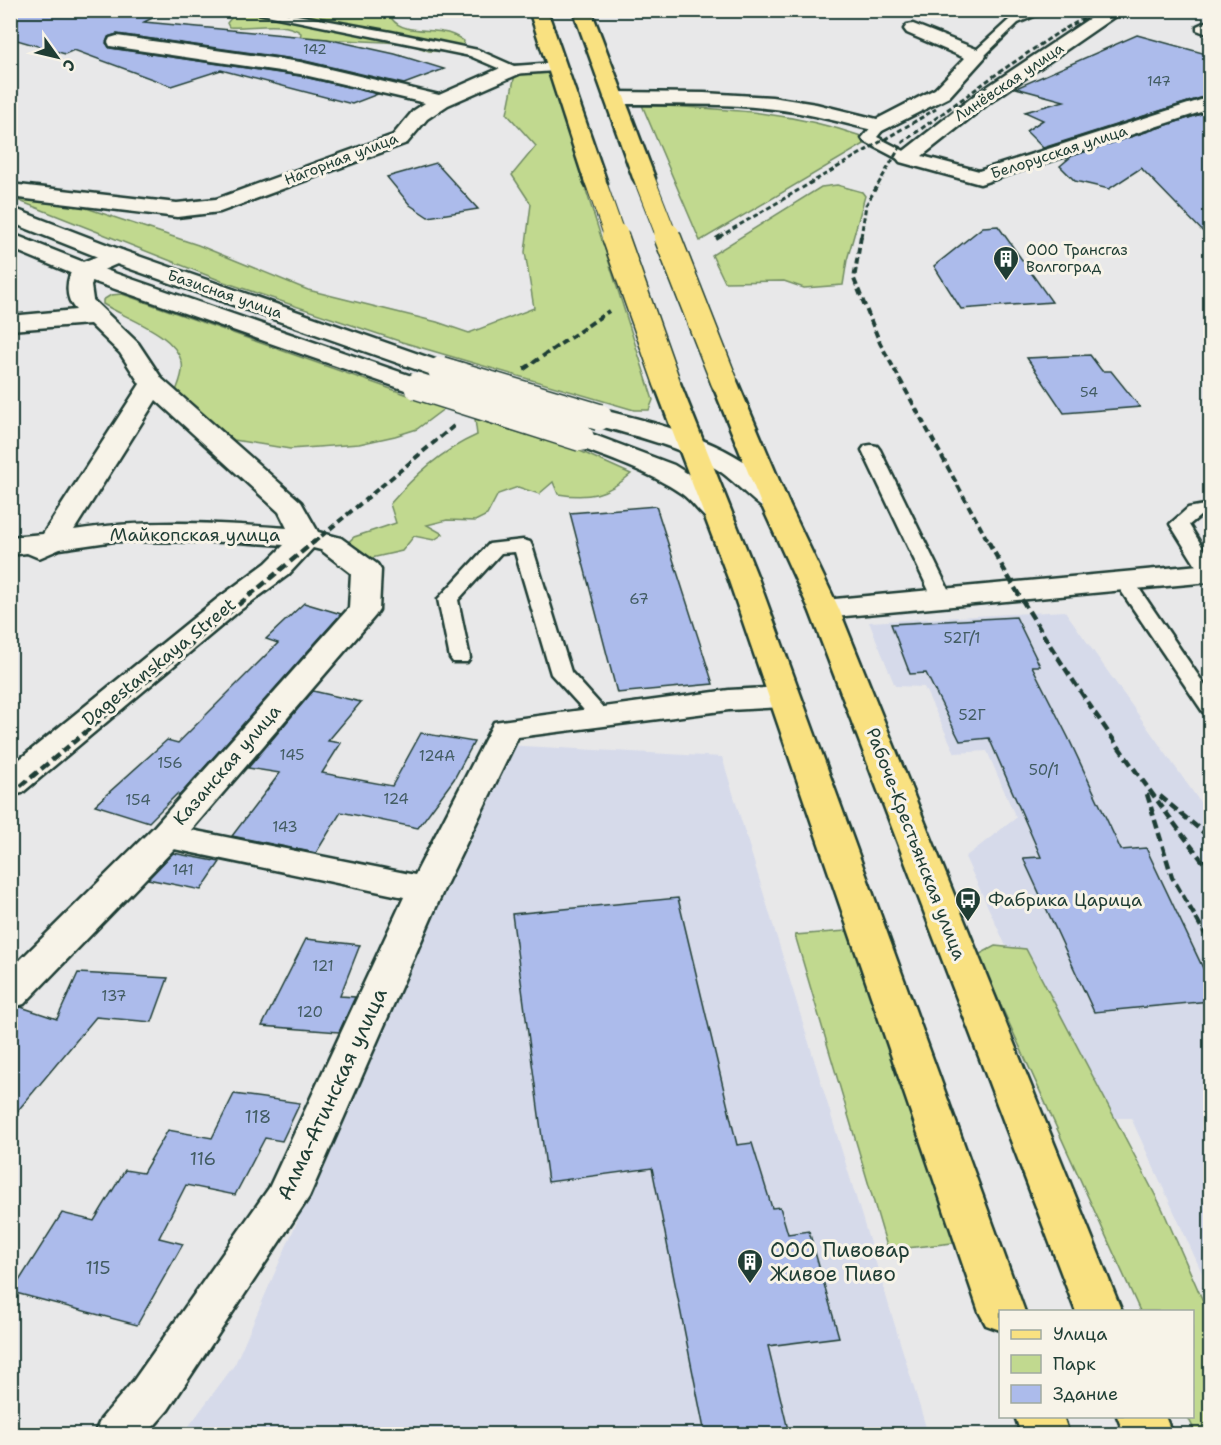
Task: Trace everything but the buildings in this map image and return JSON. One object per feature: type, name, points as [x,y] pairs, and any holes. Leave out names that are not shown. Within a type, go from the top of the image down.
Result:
[{"type":"main road","points":[[538,10],[555,67],[667,383],[678,411],[708,462],[720,517],[1002,1310]]},
{"type":"main road","name":"Рабоче-Крестьянская улица","points":[[582,10],[644,178],[724,381],[824,609],[1100,1310]]},
{"type":"main road","points":[[1040,1418],[1046,1434]]},
{"type":"main road","points":[[1142,1418],[1148,1434]]},
{"type":"street","name":"Линёвская улица","points":[[907,158],[937,132],[1115,10]]},
{"type":"street","points":[[614,98],[708,99],[792,106],[880,126],[942,93],[977,56],[914,20],[892,33]]},
{"type":"street","points":[[117,42],[300,68],[441,101]]},
{"type":"street","name":"Нагорная улица","points":[[10,190],[177,210],[220,205],[400,139],[420,115],[441,101],[512,70]]},
{"type":"street","name":"Белорусская улица","points":[[907,158],[980,178],[1210,103]]},
{"type":"street","name":"Базисная улица","points":[[10,214],[116,256],[441,370],[610,421]]},
{"type":"street","name":"Базисная улица","points":[[10,240],[83,270],[417,386],[581,438],[664,471]]},
{"type":"street","points":[[116,256],[83,270],[79,286],[81,302],[93,316],[129,348],[153,384],[291,508],[307,537]]},
{"type":"street","points":[[10,323],[93,316]]},
{"type":"street","points":[[10,563],[52,542],[153,384]]},
{"type":"street","points":[[610,421],[654,424],[665,421],[678,411]]},
{"type":"street","points":[[610,421],[708,462],[740,472],[776,504]]},
{"type":"street","points":[[664,471],[684,474],[708,462],[746,454],[752,447]]},
{"type":"street","points":[[664,471],[694,490],[720,517]]},
{"type":"street","name":"Майкопская улица","points":[[10,546],[115,532],[238,533],[307,537]]},
{"type":"street","name":"Dagestanskaya Street","points":[[10,785],[228,605],[277,569],[307,537]]},
{"type":"street","name":"Казанская улица","points":[[10,994],[166,836],[364,610],[366,570],[331,544],[307,537]]},
{"type":"street","points":[[824,609],[1210,573]]},
{"type":"street","points":[[600,716],[729,700],[783,697]]},
{"type":"street","name":"Алма-Атинская улица","points":[[118,1434],[151,1395],[287,1197],[426,889],[506,729],[600,716]]},
{"type":"street","points":[[166,836],[426,889]]},
{"type":"lane","points":[[247,10],[391,35],[474,53],[512,70],[555,67]]},
{"type":"lane","points":[[977,56],[1014,21],[1042,10]]},
{"type":"lane","points":[[1210,23],[1201,28],[1210,32]]},
{"type":"lane","points":[[880,126],[869,138],[907,158]]},
{"type":"lane","points":[[871,450],[943,599]]},
{"type":"lane","points":[[1210,510],[1194,512],[1179,524],[1210,573]]},
{"type":"lane","points":[[460,658],[448,599],[496,548],[523,546],[561,674],[600,716]]},
{"type":"lane","points":[[1125,582],[1210,708]]},
{"type":"shaded area","points":[[1065,611],[1205,809],[1210,808],[1210,1290],[1131,1118],[1085,1118],[965,857],[1016,818],[987,751],[955,753],[924,687],[895,686],[869,622]]},
{"type":"shaded area","points":[[505,745],[722,757],[928,1434],[183,1434],[235,1364]]},
{"type":"green space","points":[[190,11],[394,11],[392,19],[402,27],[448,33],[464,41],[463,48],[449,52],[429,51],[409,44],[300,38],[301,33],[286,27],[229,27],[227,23],[232,17],[196,16]]},
{"type":"green space","points":[[548,71],[653,400],[649,410],[634,410],[402,342],[224,282],[12,198],[56,198],[198,245],[308,290],[437,322],[469,333],[534,308],[525,252],[531,204],[512,175],[536,146],[507,114],[515,74]]},
{"type":"green space","points":[[642,105],[753,112],[779,116],[834,127],[861,136],[866,143],[700,241]]},
{"type":"green space","points":[[837,185],[862,192],[865,196],[847,260],[843,285],[804,288],[784,281],[725,282],[712,255],[821,187]]},
{"type":"green space","points":[[122,294],[445,408],[417,429],[359,444],[290,449],[234,440],[176,391],[181,377],[182,363],[178,352],[170,343],[149,328],[103,304],[103,300],[111,295]]},
{"type":"green space","points":[[475,419],[580,451],[631,474],[614,487],[597,494],[579,496],[558,494],[553,482],[539,494],[518,487],[498,494],[487,515],[475,521],[447,520],[427,525],[443,534],[434,540],[414,536],[402,551],[367,559],[344,546],[354,537],[396,523],[390,504],[429,465],[452,448],[477,435]]},
{"type":"green space","points":[[859,930],[962,1242],[888,1250],[795,935]]},
{"type":"green space","points":[[995,946],[1026,949],[1162,1208],[1210,1317],[1210,1434],[1196,1434],[1188,1418],[1194,1418],[1194,1310],[1140,1310],[978,955]]},
{"type":"railway","points":[[861,237],[866,205],[903,142],[998,73],[1059,32],[1099,10]]},
{"type":"railway","points":[[719,237],[936,109]]},
{"type":"railway","points":[[716,239],[721,236]]},
{"type":"railway","points":[[861,236],[854,279],[880,343],[989,543]]},
{"type":"railway","points":[[524,369],[609,311]]},
{"type":"railway","points":[[313,543],[455,425]]},
{"type":"railway","points":[[10,795],[315,541]]},
{"type":"railway","points":[[988,541],[1065,669],[1210,871]]},
{"type":"railway","points":[[1147,794],[1172,877],[1207,937]]},
{"type":"railway","points":[[1160,796],[1210,838]]},
{"type":"railway","points":[[1206,936],[1210,942]]},
{"type":"place","name":"ООО Трансгаз Волгоград","points":[[1006,282]]},
{"type":"place","name":"Фабрика Царица","points":[[968,923]]},
{"type":"place","name":"ООО Пивовар Живое Пиво","points":[[750,1285]]}]
